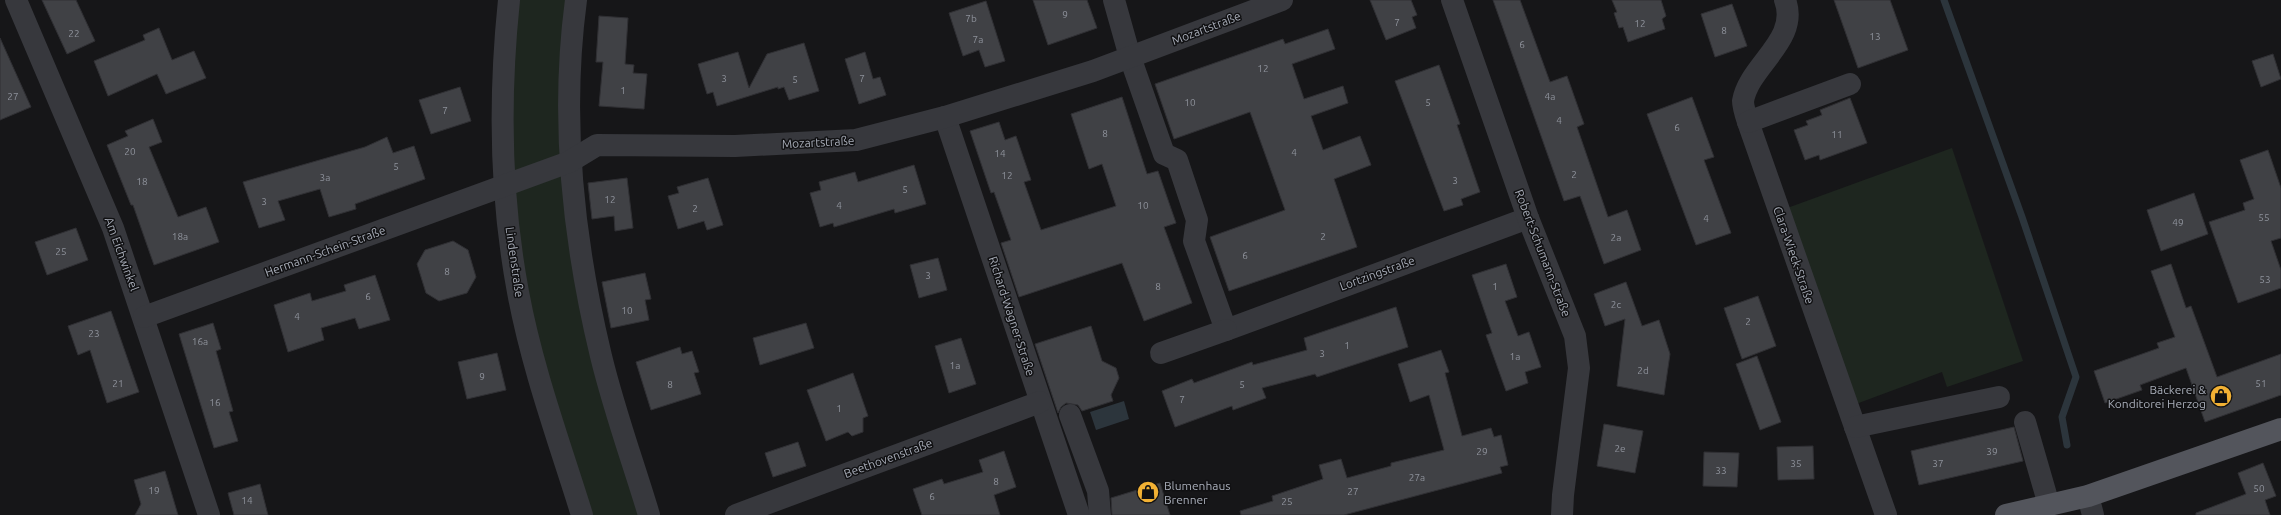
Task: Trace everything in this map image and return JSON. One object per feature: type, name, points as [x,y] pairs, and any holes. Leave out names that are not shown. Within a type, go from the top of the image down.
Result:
[{"type":"main road","points":[[2006,515],[2049,505],[2090,505],[2281,429]]},
{"type":"street","name":"Am Eichwinkel","points":[[16,0],[113,228],[210,515]]},
{"type":"street","name":"Lindenstraße","points":[[508,0],[502,61],[505,185],[518,291],[536,372],[582,515]]},
{"type":"street","points":[[576,0],[572,29],[569,162],[582,270],[601,357],[649,515]]},
{"type":"street","points":[[1114,0],[1130,57],[1164,154],[1177,160],[1197,220],[1194,242],[1226,330]]},
{"type":"street","name":"Mozartstraße","points":[[505,185],[569,162],[597,145],[735,146],[856,140],[946,117],[1093,71],[1282,0]]},
{"type":"street","name":"Robert-Schumann-Straße","points":[[1452,0],[1528,218],[1575,336],[1579,368],[1564,480],[1562,515]]},
{"type":"street","name":"Clara-Wieck-Straße","points":[[1786,0],[1786,31],[1750,82],[1743,102],[1748,122],[1886,515]]},
{"type":"street","points":[[1748,122],[1850,84]]},
{"type":"street","name":"Richard-Wagner-Straße","points":[[946,117],[1079,515]]},
{"type":"street","name":"Hermann-Schein-Straße","points":[[144,317],[505,185]]},
{"type":"street","name":"Lortzingstraße","points":[[1161,353],[1528,218]]},
{"type":"street","points":[[1855,428],[1999,397]]},
{"type":"street","name":"Beethovenstraße","points":[[736,515],[1040,402]]},
{"type":"street","points":[[1070,415],[1098,491],[1100,515]]},
{"type":"street","points":[[2025,422],[2049,505]]},
{"type":"shaded area","points":[[509,0],[576,0],[582,270],[649,515],[582,515],[518,291]]},
{"type":"shaded area","points":[[1952,148],[2023,361],[1947,387],[1942,372],[1848,407],[1779,211]]},
{"type":"shaded area","points":[[1124,401],[1129,419],[1096,430],[1090,412]]},
{"type":"building","points":[[42,0],[76,0],[95,41],[67,54]]},
{"type":"building","points":[[1033,0],[1087,0],[1097,28],[1048,45]]},
{"type":"building","points":[[1370,0],[1411,0],[1417,15],[1412,17],[1416,28],[1386,40]]},
{"type":"building","points":[[1493,0],[1520,0],[1550,82],[1567,76],[1584,124],[1577,127],[1608,217],[1627,210],[1641,250],[1604,264],[1580,196],[1564,201]]},
{"type":"building","points":[[1612,0],[1661,0],[1666,16],[1662,19],[1665,29],[1628,42],[1623,27],[1619,28],[1614,13],[1617,12]]},
{"type":"building","points":[[1834,0],[1890,0],[1908,50],[1858,68]]},
{"type":"building","points":[[986,1],[1005,61],[985,67],[979,50],[963,56],[949,13]]},
{"type":"building","points":[[1732,4],[1747,46],[1715,57],[1701,14]]},
{"type":"building","points":[[599,16],[628,18],[625,64],[634,65],[633,73],[647,74],[644,109],[599,106],[603,62],[596,62]]},
{"type":"building","points":[[159,28],[172,60],[194,51],[206,78],[166,94],[157,74],[108,96],[94,61],[145,40],[143,35]]},
{"type":"building","points":[[1328,29],[1335,49],[1292,64],[1304,99],[1343,86],[1348,103],[1311,116],[1323,150],[1360,136],[1371,165],[1334,179],[1357,247],[1229,291],[1210,237],[1285,210],[1250,112],[1174,139],[1155,84],[1283,39],[1285,44]]},
{"type":"building","points":[[0,38],[31,107],[0,120]]},
{"type":"building","points":[[804,43],[819,91],[789,100],[784,87],[778,89],[778,87],[717,106],[713,92],[707,94],[698,64],[738,52],[749,88],[767,54]]},
{"type":"building","points":[[865,52],[873,79],[880,77],[886,95],[859,104],[845,59]]},
{"type":"building","points":[[2273,54],[2281,79],[2261,87],[2252,61]]},
{"type":"building","points":[[1439,65],[1460,124],[1457,125],[1480,192],[1461,199],[1463,205],[1444,211],[1395,81]]},
{"type":"building","points":[[460,87],[471,121],[431,134],[419,100]]},
{"type":"building","points":[[1122,97],[1147,174],[1158,171],[1176,223],[1164,227],[1192,303],[1144,321],[1122,263],[1019,297],[1001,243],[1011,240],[994,192],[991,193],[970,131],[999,122],[1005,140],[1016,136],[1031,180],[1024,182],[1041,230],[1116,206],[1102,164],[1089,169],[1071,114]]},
{"type":"building","points":[[1692,97],[1714,157],[1704,160],[1731,233],[1696,245],[1647,114]]},
{"type":"building","points":[[1850,98],[1867,143],[1820,160],[1819,155],[1805,160],[1794,130],[1808,125],[1806,121],[1822,115],[1820,110]]},
{"type":"building","points":[[153,119],[162,142],[149,147],[178,217],[206,207],[219,242],[154,265],[133,205],[131,205],[107,145],[128,136],[125,131]]},
{"type":"building","points":[[387,137],[393,153],[414,146],[425,179],[355,204],[356,209],[329,217],[320,189],[278,201],[285,220],[259,228],[243,182],[365,147]]},
{"type":"building","points":[[2268,150],[2281,188],[2281,238],[2271,241],[2281,270],[2281,288],[2238,303],[2209,222],[2245,210],[2243,203],[2254,199],[2240,160]]},
{"type":"building","points":[[914,165],[926,204],[895,213],[894,209],[834,227],[833,223],[820,227],[810,193],[821,190],[819,182],[855,172],[858,182]]},
{"type":"building","points":[[627,178],[633,228],[615,231],[614,216],[592,219],[588,183]]},
{"type":"building","points":[[708,178],[723,225],[707,230],[704,221],[678,229],[668,196],[679,193],[677,187]]},
{"type":"building","points":[[2194,193],[2208,234],[2161,251],[2147,210]]},
{"type":"building","points":[[76,228],[88,260],[47,275],[35,242]]},
{"type":"building","points":[[453,241],[468,250],[476,277],[467,293],[439,301],[426,293],[417,264],[425,250]]},
{"type":"building","points":[[938,258],[947,290],[919,298],[910,265]]},
{"type":"building","points":[[1506,264],[1517,297],[1505,301],[1518,336],[1529,332],[1541,367],[1525,372],[1528,383],[1506,391],[1486,335],[1492,333],[1472,275]]},
{"type":"building","points":[[2171,264],[2186,308],[2191,306],[2217,377],[2281,354],[2281,395],[2205,422],[2186,368],[2140,385],[2142,390],[2105,403],[2094,371],[2159,348],[2157,343],[2175,337],[2151,271]]},
{"type":"building","points":[[645,273],[651,299],[645,300],[649,320],[611,328],[602,282]]},
{"type":"building","points":[[375,275],[390,320],[359,329],[355,318],[321,328],[324,340],[288,352],[274,305],[310,293],[312,301],[346,291],[344,285]]},
{"type":"building","points":[[1626,282],[1642,326],[1659,320],[1670,354],[1664,395],[1617,386],[1625,319],[1605,326],[1594,294]]},
{"type":"building","points":[[1758,296],[1776,346],[1742,359],[1724,308]]},
{"type":"building","points":[[1396,307],[1408,347],[1317,377],[1315,374],[1262,388],[1266,398],[1233,410],[1232,406],[1175,427],[1162,391],[1192,379],[1194,383],[1252,362],[1253,365],[1307,350],[1304,338]]},
{"type":"building","points":[[111,311],[139,392],[107,403],[90,350],[78,355],[68,326]]},
{"type":"building","points":[[213,323],[221,349],[216,351],[233,411],[229,412],[238,441],[214,448],[179,334]]},
{"type":"building","points":[[806,323],[814,348],[760,365],[753,338]]},
{"type":"building","points":[[1091,326],[1102,361],[1116,368],[1119,378],[1111,395],[1113,401],[1082,411],[1078,405],[1066,403],[1061,407],[1058,413],[1035,344]]},
{"type":"building","points":[[961,338],[976,384],[949,393],[935,346]]},
{"type":"building","points":[[680,347],[682,354],[692,351],[699,372],[694,373],[701,394],[651,410],[636,362]]},
{"type":"building","points":[[1441,350],[1449,372],[1445,373],[1462,436],[1491,428],[1494,437],[1501,435],[1508,465],[1500,467],[1502,473],[1344,515],[1241,515],[1240,511],[1273,501],[1272,496],[1323,479],[1319,465],[1341,459],[1347,478],[1391,466],[1391,463],[1444,450],[1429,395],[1410,402],[1398,364]]},
{"type":"building","points":[[497,353],[506,390],[467,399],[458,362]]},
{"type":"building","points":[[1757,356],[1781,422],[1760,430],[1736,364]]},
{"type":"building","points":[[853,373],[868,416],[863,418],[863,432],[852,436],[848,432],[826,441],[807,390]]},
{"type":"building","points":[[1604,424],[1643,431],[1635,473],[1597,466]]},
{"type":"building","points":[[2014,427],[2023,461],[1919,485],[1911,451]]},
{"type":"building","points":[[798,442],[806,466],[773,477],[765,453]]},
{"type":"building","points":[[1813,446],[1814,479],[1778,480],[1777,447]]},
{"type":"building","points":[[1004,451],[1016,487],[994,495],[1000,515],[922,515],[913,489],[942,479],[944,484],[983,472],[979,460]]},
{"type":"building","points":[[1704,452],[1739,453],[1737,487],[1703,486]]},
{"type":"building","points":[[2263,463],[2276,496],[2265,500],[2270,515],[2196,515],[2196,513],[2246,494],[2238,473]]},
{"type":"building","points":[[165,471],[178,515],[135,515],[141,504],[134,480]]},
{"type":"building","name":"Blumenhaus Brenner","points":[[1160,483],[1170,515],[1112,515],[1111,498]]},
{"type":"building","points":[[260,484],[268,515],[234,515],[228,493]]},
{"type":"waterway","points":[[1944,0],[2022,217],[2076,377],[2062,417],[2067,445]]},
{"type":"place","name":"Bäckerei & Konditorei Herzog","points":[[2221,396]]},
{"type":"place","name":"Blumenhaus Brenner","points":[[1148,492]]}]
